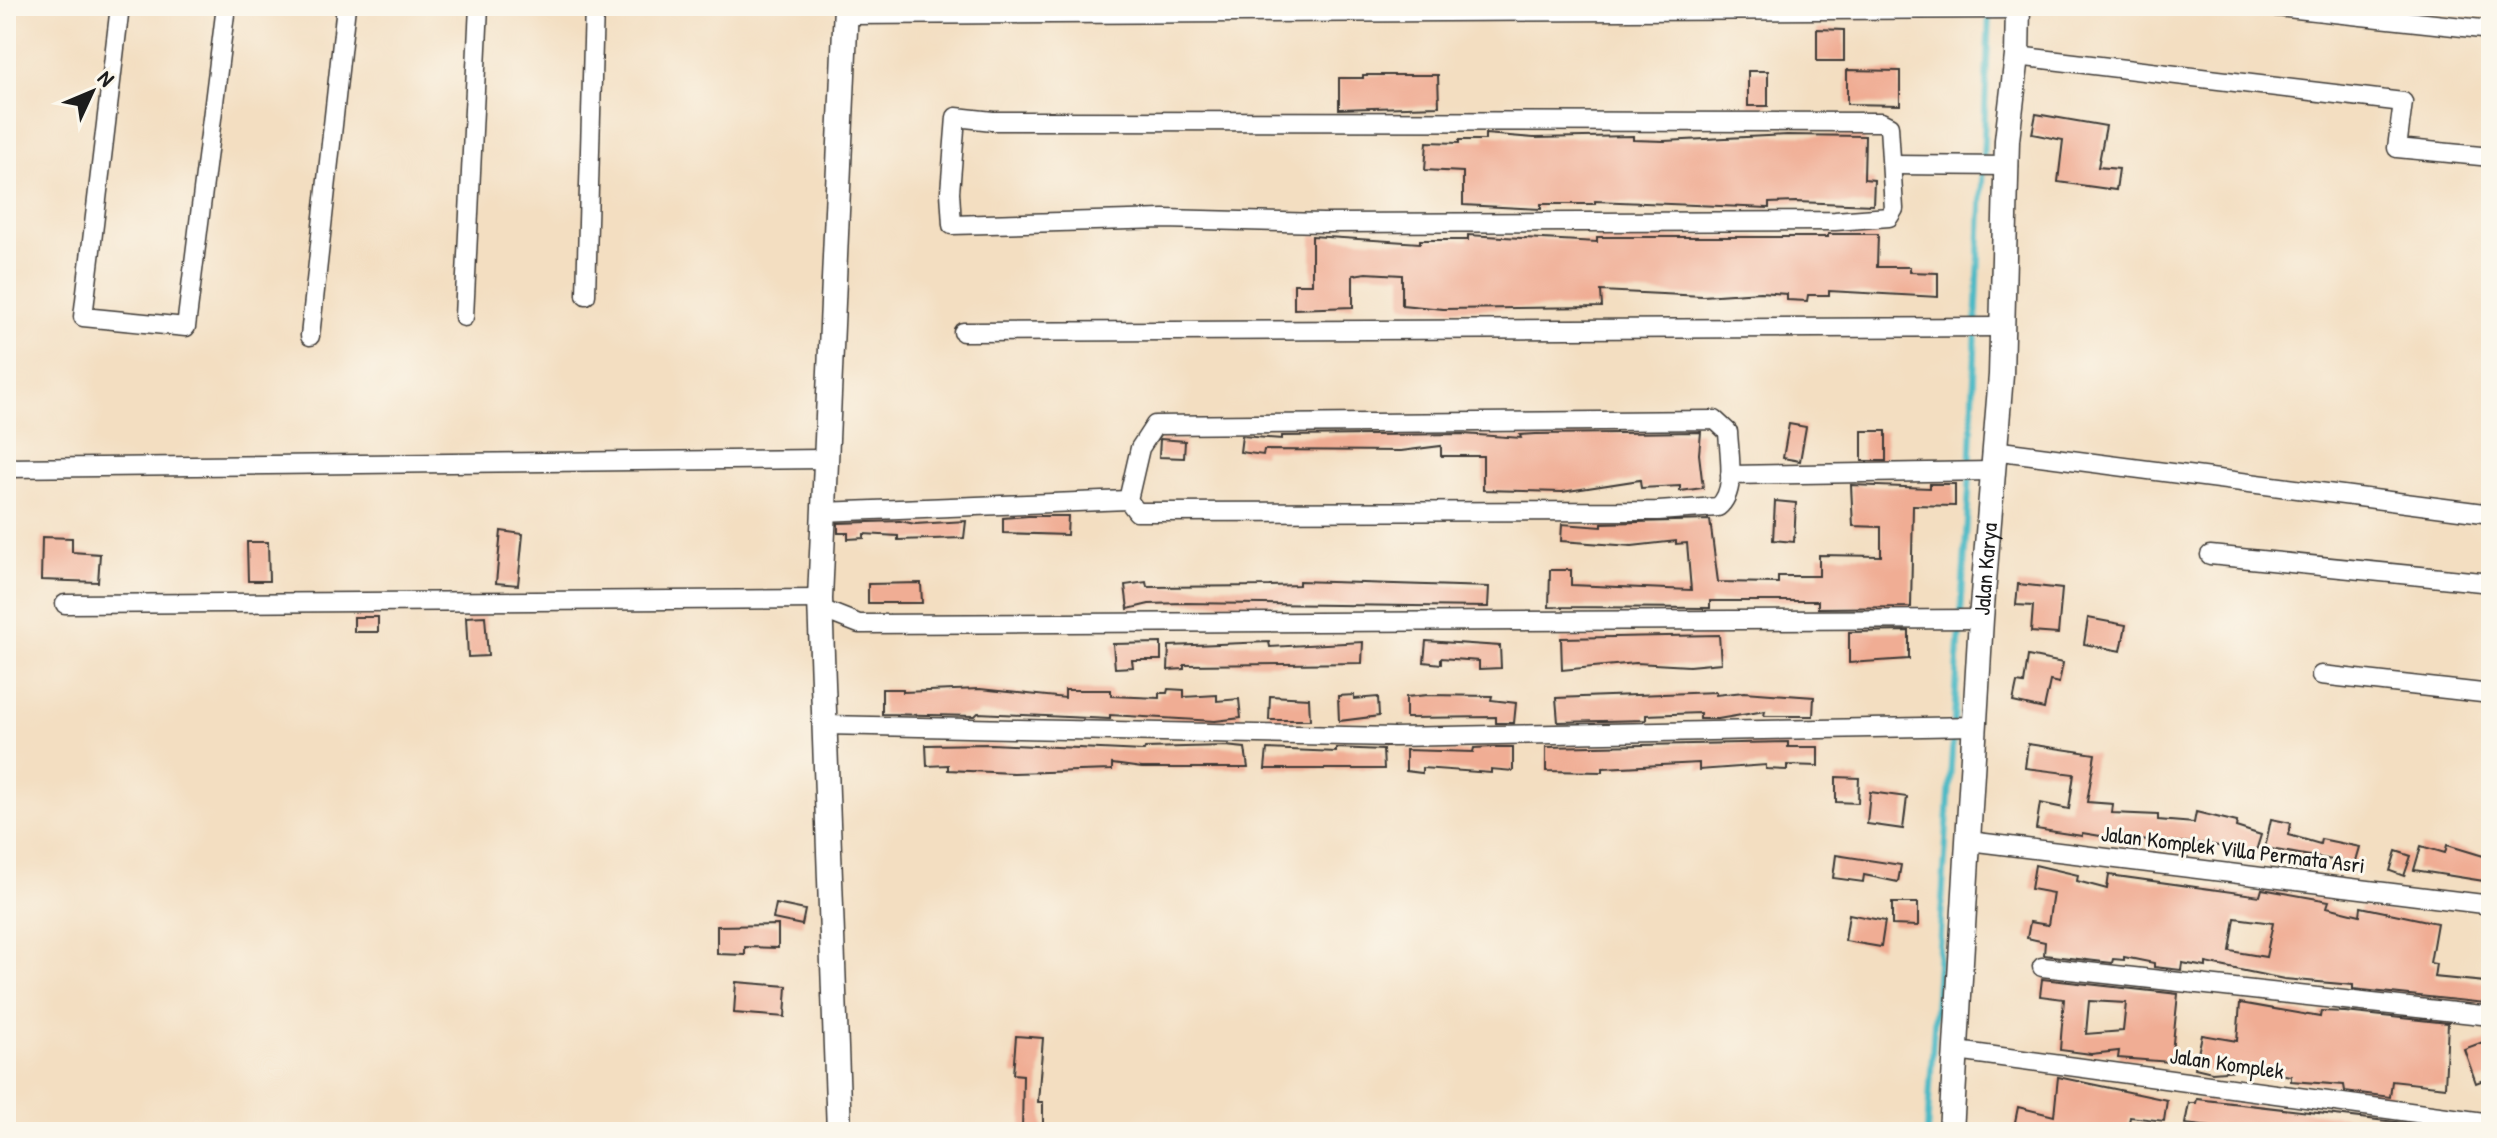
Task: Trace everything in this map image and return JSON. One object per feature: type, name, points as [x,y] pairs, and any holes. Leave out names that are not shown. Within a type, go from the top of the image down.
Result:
[{"type":"street","points":[[120,6],[83,317],[186,327],[226,6]]},
{"type":"street","points":[[310,336],[346,6]]},
{"type":"street","points":[[464,317],[479,6]]},
{"type":"street","points":[[586,295],[594,6]]},
{"type":"street","points":[[2268,6],[2491,30]]},
{"type":"street","points":[[839,1132],[820,604],[846,10],[2012,8]]},
{"type":"street","name":"Jalan Karya","points":[[1951,1132],[1969,841],[1968,727],[1982,466],[2003,327],[2003,164],[2017,56],[2012,8]]},
{"type":"street","points":[[2017,56],[2403,102],[2397,148],[2491,157]]},
{"type":"street","points":[[956,117],[1025,121],[1881,122],[1889,126],[1893,165],[1894,209],[1889,217],[1835,221],[1323,223],[1164,219],[952,225],[950,192],[956,117]]},
{"type":"street","points":[[1893,165],[2003,164]]},
{"type":"street","points":[[963,332],[2003,327]]},
{"type":"street","points":[[1715,420],[1728,432],[1730,475],[1727,499],[1718,507],[1658,511],[1137,512],[1128,500],[1140,448],[1155,425],[1715,420]]},
{"type":"street","points":[[6,468],[824,459]]},
{"type":"street","points":[[1730,475],[1982,466],[2491,514]]},
{"type":"street","points":[[822,512],[1128,500]]},
{"type":"street","points":[[2210,555],[2491,583]]},
{"type":"street","points":[[65,604],[820,604],[859,624],[1976,619]]},
{"type":"street","points":[[2321,675],[2491,694]]},
{"type":"street","points":[[824,725],[1394,737],[1968,727]]},
{"type":"street","name":"Jalan Komplek Villa Permata Asri","points":[[1969,841],[2491,905]]},
{"type":"street","points":[[2042,967],[2491,1016]]},
{"type":"street","name":"Jalan Komplek","points":[[1957,1051],[2491,1123]]},
{"type":"building","points":[[1817,29],[1844,30],[1844,61],[1817,61]]},
{"type":"building","points":[[1847,70],[1900,71],[1900,105],[1847,104]]},
{"type":"building","points":[[1748,71],[1768,71],[1768,106],[1748,106]]},
{"type":"building","points":[[1363,75],[1438,75],[1439,106],[1339,109],[1339,78],[1363,78]]},
{"type":"building","points":[[2036,114],[2106,126],[2098,167],[2119,169],[2116,190],[2058,182],[2063,140],[2032,134]]},
{"type":"building","points":[[1485,134],[1534,138],[1633,136],[1633,140],[1664,141],[1787,135],[1865,136],[1864,179],[1874,180],[1873,205],[1796,202],[1769,203],[1769,208],[1595,201],[1595,204],[1541,204],[1541,209],[1463,205],[1463,172],[1425,170],[1427,142],[1485,140]]},
{"type":"building","points":[[1828,234],[1878,234],[1877,267],[1910,267],[1910,272],[1938,273],[1938,297],[1829,291],[1829,295],[1808,295],[1807,301],[1787,300],[1787,294],[1760,292],[1703,296],[1601,291],[1602,307],[1443,309],[1402,305],[1402,275],[1366,273],[1353,275],[1353,307],[1294,309],[1294,284],[1312,284],[1312,236],[1420,243],[1420,240],[1468,240],[1468,235],[1597,242],[1597,237],[1828,237]]},
{"type":"building","points":[[1789,424],[1806,427],[1800,461],[1783,458]]},
{"type":"building","points":[[1862,431],[1886,431],[1886,461],[1862,461]]},
{"type":"building","points":[[1701,432],[1699,454],[1703,488],[1680,491],[1680,486],[1641,488],[1640,480],[1562,492],[1483,490],[1483,456],[1441,456],[1441,446],[1401,451],[1264,450],[1263,455],[1240,452],[1242,436],[1282,439],[1282,436],[1463,434],[1521,438],[1520,435],[1536,434]]},
{"type":"building","points":[[1160,439],[1185,441],[1184,458],[1159,457]]},
{"type":"building","points":[[1930,484],[1955,484],[1955,506],[1913,505],[1911,607],[1818,608],[1818,601],[1710,601],[1710,608],[1549,607],[1550,570],[1571,570],[1571,585],[1691,590],[1687,543],[1676,544],[1676,541],[1632,546],[1561,541],[1562,524],[1602,527],[1602,523],[1710,520],[1718,582],[1778,583],[1778,576],[1819,576],[1819,555],[1881,556],[1881,527],[1853,526],[1851,485],[1930,488]]},
{"type":"building","points":[[1775,501],[1796,503],[1794,542],[1773,540]]},
{"type":"building","points":[[1068,516],[1067,535],[1003,533],[1003,518]]},
{"type":"building","points":[[900,521],[915,524],[966,521],[964,538],[898,540],[898,536],[864,534],[864,538],[848,539],[848,533],[838,533],[838,523]]},
{"type":"building","points":[[501,531],[523,534],[518,585],[496,583]]},
{"type":"building","points":[[42,537],[72,538],[72,552],[100,554],[98,582],[41,580]]},
{"type":"building","points":[[247,542],[268,542],[269,581],[248,581]]},
{"type":"building","points":[[1299,581],[1489,587],[1488,607],[1183,603],[1149,604],[1128,609],[1125,585],[1146,582],[1147,587],[1269,586],[1299,585]]},
{"type":"building","points":[[921,583],[922,603],[868,603],[868,584]]},
{"type":"building","points":[[2018,584],[2062,589],[2058,634],[2031,632],[2033,606],[2016,605]]},
{"type":"building","points":[[485,616],[488,656],[468,657],[466,617]]},
{"type":"building","points":[[354,617],[378,617],[378,632],[354,632]]},
{"type":"building","points":[[2088,618],[2126,625],[2121,651],[2084,644]]},
{"type":"building","points":[[1909,631],[1909,659],[1849,663],[1849,632]]},
{"type":"building","points":[[1719,635],[1721,663],[1689,666],[1636,663],[1562,670],[1561,638]]},
{"type":"building","points":[[1426,641],[1500,646],[1501,668],[1479,669],[1479,661],[1441,658],[1441,664],[1424,662]]},
{"type":"building","points":[[1269,642],[1270,647],[1363,642],[1362,663],[1184,665],[1184,669],[1168,670],[1169,646]]},
{"type":"building","points":[[1161,643],[1161,660],[1132,660],[1133,667],[1115,668],[1113,644]]},
{"type":"building","points":[[2028,656],[2063,663],[2059,683],[2050,681],[2044,709],[2013,702],[2017,683],[2024,684]]},
{"type":"building","points":[[882,689],[903,689],[903,692],[980,689],[1065,698],[1065,690],[1111,690],[1111,696],[1159,698],[1159,693],[1167,693],[1168,689],[1184,690],[1184,697],[1217,695],[1217,701],[1239,699],[1241,718],[1215,721],[1110,715],[1110,719],[978,713],[975,716],[882,714]]},
{"type":"building","points":[[1716,692],[1716,695],[1744,692],[1814,697],[1813,716],[1764,716],[1765,711],[1718,719],[1700,719],[1700,713],[1646,715],[1646,720],[1558,722],[1556,698]]},
{"type":"building","points":[[1354,695],[1354,699],[1378,697],[1379,716],[1339,721],[1338,696]]},
{"type":"building","points":[[1270,696],[1309,698],[1310,720],[1269,720]]},
{"type":"building","points":[[1492,696],[1491,700],[1516,703],[1514,723],[1496,723],[1496,717],[1406,718],[1406,697]]},
{"type":"building","points":[[1788,742],[1788,747],[1818,747],[1818,766],[1787,765],[1787,770],[1766,769],[1766,765],[1699,770],[1699,763],[1603,768],[1603,772],[1546,771],[1546,747]]},
{"type":"building","points":[[991,744],[1144,751],[1145,748],[1225,746],[1245,748],[1248,768],[1142,768],[1112,764],[1112,770],[1013,773],[948,770],[948,765],[927,766],[926,745]]},
{"type":"building","points":[[2028,744],[2095,754],[2087,802],[2113,804],[2112,813],[2158,815],[2158,820],[2194,823],[2196,812],[2237,822],[2236,827],[2261,835],[2255,854],[2209,844],[2119,839],[2082,833],[2082,836],[2036,829],[2040,803],[2069,809],[2074,774],[2025,768]]},
{"type":"building","points":[[1513,747],[1513,771],[1491,769],[1491,773],[1422,768],[1422,773],[1406,771],[1406,750],[1473,752],[1474,748]]},
{"type":"building","points":[[1336,748],[1383,750],[1384,769],[1265,769],[1267,749],[1336,752]]},
{"type":"building","points":[[1836,777],[1859,778],[1858,803],[1836,802]]},
{"type":"building","points":[[1870,792],[1907,797],[1903,829],[1867,824]]},
{"type":"building","points":[[2271,819],[2291,823],[2289,835],[2320,844],[2321,839],[2360,847],[2355,864],[2265,848]]},
{"type":"building","points":[[2447,845],[2490,858],[2484,881],[2414,870],[2421,846],[2445,853]]},
{"type":"building","points":[[2396,851],[2411,856],[2404,876],[2390,871]]},
{"type":"building","points":[[1836,855],[1901,865],[1898,882],[1864,875],[1863,882],[1833,878]]},
{"type":"building","points":[[2035,865],[2078,875],[2077,881],[2107,889],[2109,875],[2260,896],[2262,889],[2329,901],[2327,907],[2360,915],[2361,907],[2437,923],[2430,963],[2436,964],[2434,977],[2485,982],[2485,1003],[2353,989],[2353,985],[2284,979],[2206,963],[2206,967],[2182,963],[2181,970],[2154,967],[2154,963],[2124,957],[2124,960],[2113,959],[2112,963],[2044,955],[2045,942],[2027,938],[2030,922],[2048,925],[2053,893],[2031,889]],"holes":[[[2235,918],[2273,923],[2266,957],[2230,951]]]},
{"type":"building","points":[[1892,903],[1918,903],[1918,926],[1892,925]]},
{"type":"building","points":[[776,904],[805,910],[802,925],[773,919]]},
{"type":"building","points":[[1849,914],[1885,921],[1881,947],[1845,941]]},
{"type":"building","points":[[778,925],[778,948],[745,947],[745,955],[717,954],[717,926]]},
{"type":"building","points":[[2042,979],[2178,994],[2171,1062],[2118,1058],[2119,1051],[2091,1054],[2060,1050],[2064,999],[2040,996]],"holes":[[[2089,1001],[2126,1003],[2123,1031],[2086,1034]]]},
{"type":"building","points":[[736,982],[787,986],[785,1017],[734,1013]]},
{"type":"building","points":[[2240,1003],[2320,1017],[2321,1011],[2345,1012],[2448,1023],[2445,1087],[2392,1081],[2390,1097],[2345,1091],[2344,1085],[2291,1081],[2291,1076],[2252,1069],[2212,1072],[2195,1068],[2202,1035],[2237,1041]]},
{"type":"building","points":[[1016,1036],[1043,1038],[1038,1102],[1043,1102],[1043,1132],[1022,1132],[1023,1075],[1013,1074]]},
{"type":"building","points":[[2491,1039],[2491,1077],[2476,1083],[2464,1049]]},
{"type":"building","points":[[2058,1077],[2167,1100],[2164,1121],[2130,1117],[2127,1132],[2013,1132],[2018,1107],[2054,1116]]},
{"type":"building","points":[[2197,1099],[2412,1124],[2411,1132],[2274,1132],[2242,1127],[2241,1132],[2219,1132],[2219,1128],[2185,1124],[2189,1103],[2196,1103]]},
{"type":"waterway","points":[[1927,1132],[1970,475],[1989,13]]}]
